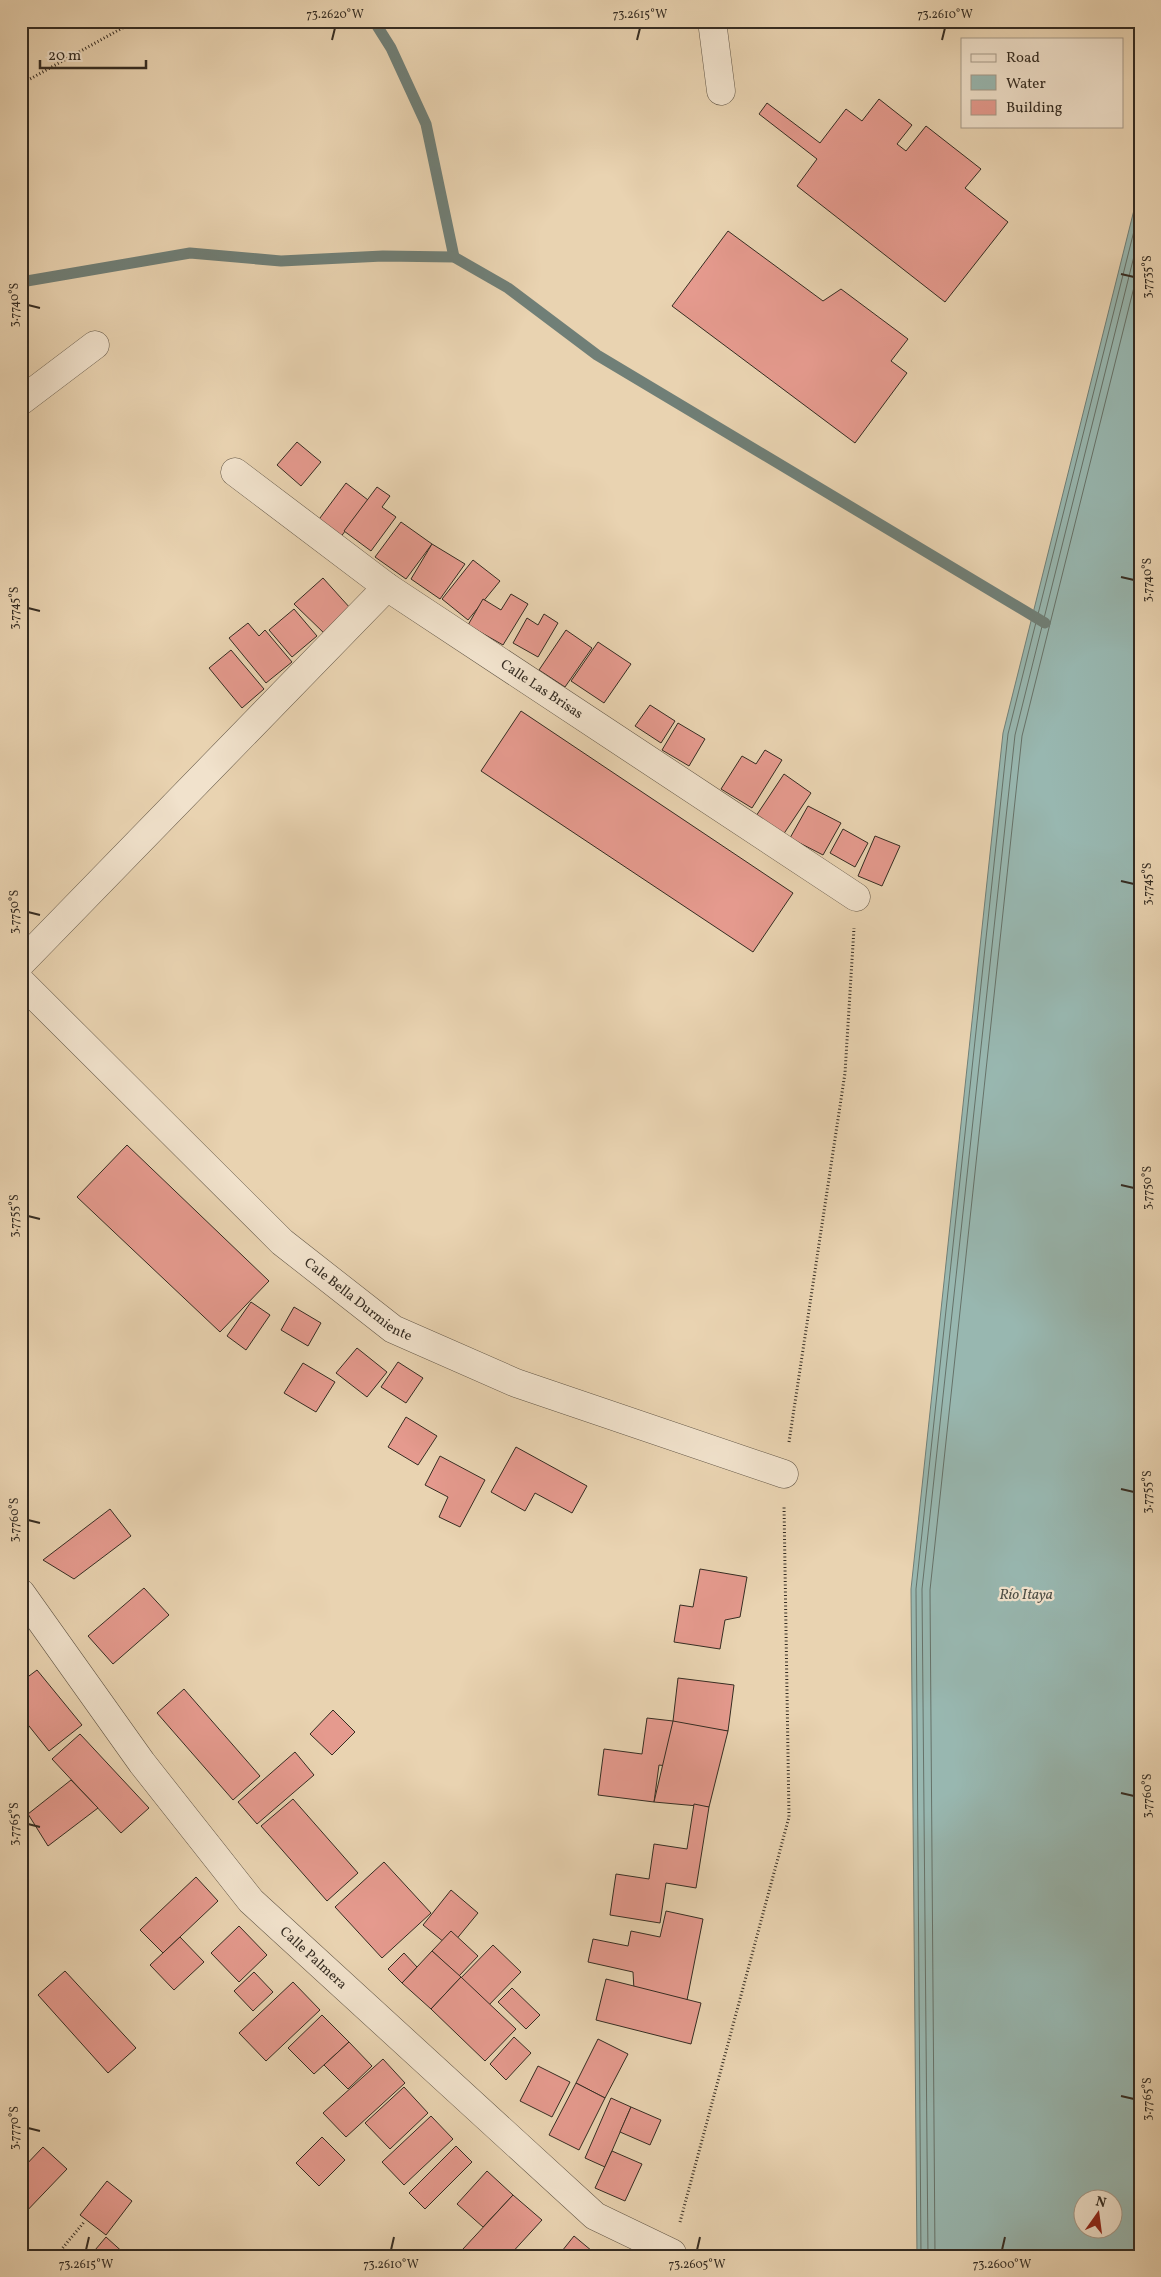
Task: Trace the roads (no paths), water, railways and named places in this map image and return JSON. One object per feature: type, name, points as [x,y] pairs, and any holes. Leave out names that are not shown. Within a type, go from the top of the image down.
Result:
[{"type":"street","points":[[712,21],[722,91]]},
{"type":"street","points":[[21,401],[96,345]]},
{"type":"street","name":"Calle Las Brisas","points":[[235,472],[387,587],[856,897]]},
{"type":"street","points":[[21,963],[387,587]]},
{"type":"street","name":"Cale Bella Durmiente","points":[[21,982],[282,1242],[393,1329],[516,1383],[784,1474]]},
{"type":"street","name":"Calle Palmera","points":[[21,1593],[142,1763],[251,1901],[595,2216],[672,2253]]},
{"type":"water","name":"Río Itaya","points":[[1140,186],[1140,2256],[917,2256],[911,1589],[1003,733]]},
{"type":"waterway","points":[[374,21],[391,48],[426,124],[454,257]]},
{"type":"waterway","points":[[21,282],[190,253],[281,261],[383,256],[454,257],[508,288],[597,355],[1045,623]]}]
